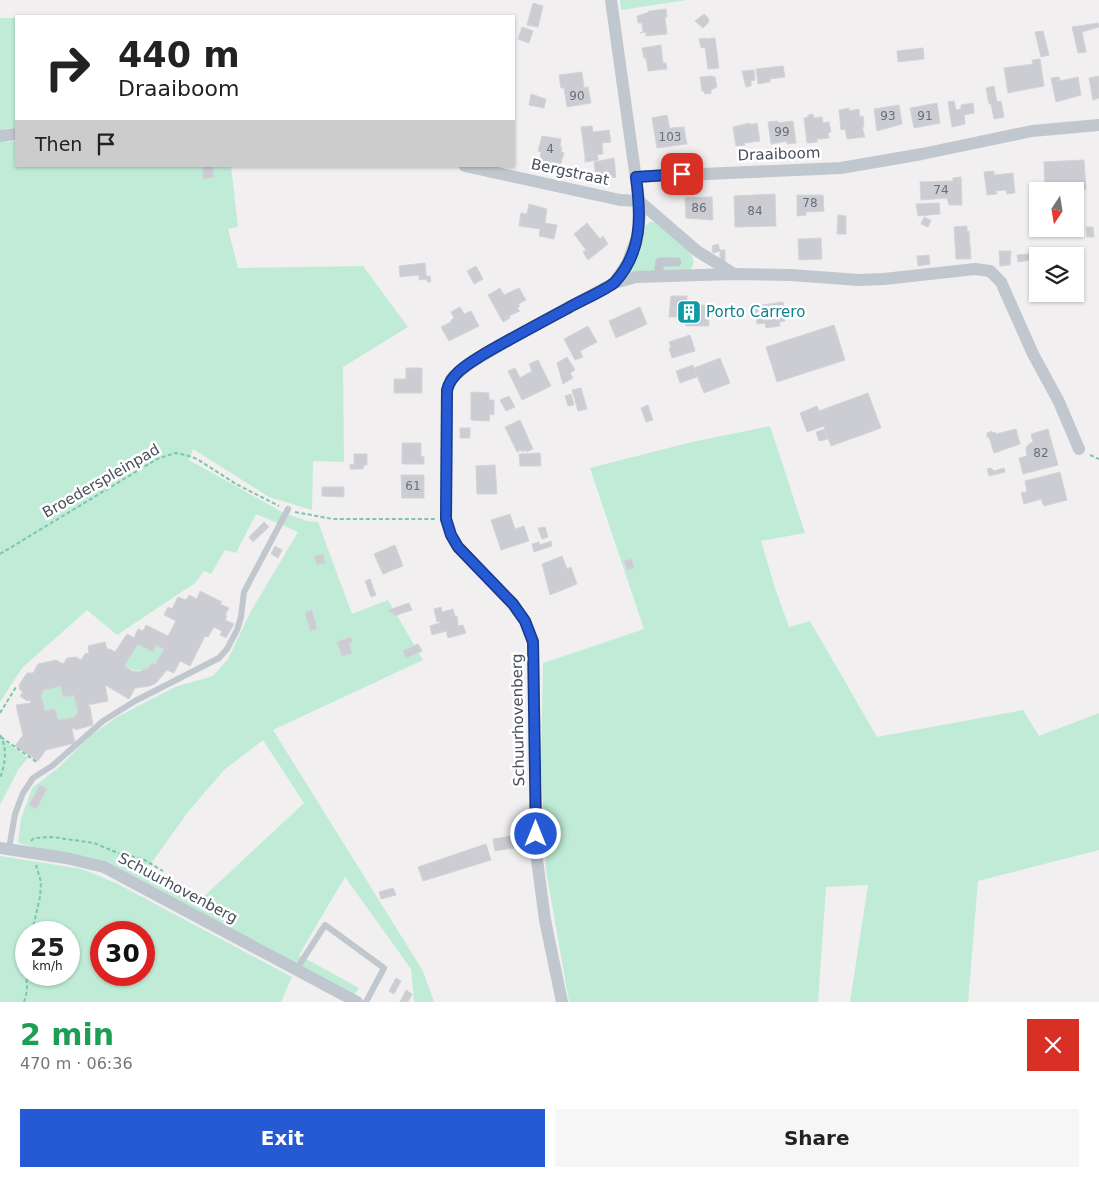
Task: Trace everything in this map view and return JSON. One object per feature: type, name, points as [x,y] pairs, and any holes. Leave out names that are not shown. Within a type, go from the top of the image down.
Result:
[{"type":"street","points":[[611,0],[639,201],[639,227],[633,252],[614,283]]},
{"type":"street","name":"Draaiboom","points":[[636,177],[841,168],[922,154],[1032,130],[1099,125]]},
{"type":"street","points":[[0,136],[15,134]]},
{"type":"street","name":"Bergstraat","points":[[470,167],[620,200],[639,201]]},
{"type":"street","points":[[639,201],[697,251],[717,266],[733,274]]},
{"type":"street","points":[[658,275],[660,262],[677,262]]},
{"type":"street","points":[[614,283],[636,277],[658,275],[792,275],[859,280],[975,269],[990,271],[1001,282],[1033,354],[1059,402],[1079,449]]},
{"type":"street","name":"Schuurhovenberg","points":[[562,1002],[545,920],[536,852],[533,642],[525,621],[513,604],[458,547],[451,535],[446,519],[447,390],[451,379],[470,363],[614,283]]},
{"type":"street","name":"Schuurhovenberg","points":[[10,849],[66,858],[104,867],[357,1002]]},
{"type":"lane","points":[[10,849],[15,814],[23,793],[33,778],[102,721],[135,701],[219,658],[227,648],[242,617],[244,592],[288,509]]},
{"type":"lane","points":[[296,970],[325,925],[384,968],[366,1002]]},
{"type":"path","name":"Broederspleinpad","points":[[0,554],[157,459],[175,453],[197,459],[244,488],[298,513],[334,518],[446,519]]},
{"type":"path","points":[[0,713],[16,687]]},
{"type":"path","points":[[1,736],[46,769]]},
{"type":"path","points":[[0,778],[5,759],[4,744],[1,736]]},
{"type":"path","points":[[10,849],[34,838],[61,838],[94,843],[120,854],[143,859],[163,871]]},
{"type":"path","points":[[10,849],[34,860],[41,882],[35,921]]},
{"type":"path","points":[[24,1002],[27,986]]},
{"type":"green space","points":[[620,0],[687,0],[621,10]]},
{"type":"green space","points":[[0,18],[15,18],[15,128],[2,129],[7,142],[15,141],[15,167],[231,167],[238,227],[228,229],[238,268],[363,266],[408,327],[343,367],[344,462],[313,461],[312,510],[269,497],[193,449],[189,460],[284,513],[307,521],[318,522],[352,614],[388,600],[423,660],[273,730],[423,971],[434,1002],[414,1002],[411,969],[345,877],[299,955],[359,988],[354,995],[110,865],[18,843],[21,819],[32,788],[58,768],[89,737],[117,717],[175,687],[213,676],[228,659],[251,611],[298,532],[256,514],[236,553],[225,550],[211,574],[204,571],[195,583],[117,635],[87,610],[22,668],[0,702]],"holes":[[[263,740],[304,803],[199,901],[145,872],[188,812],[224,770]]]},
{"type":"green space","points":[[650,222],[654,222],[675,237],[688,250],[693,264],[690,270],[622,278],[641,242],[645,226]]},
{"type":"green space","points":[[770,426],[805,533],[761,541],[789,627],[810,621],[877,737],[1023,710],[1039,736],[1099,713],[1099,850],[978,881],[968,1002],[850,1002],[868,885],[826,887],[818,1002],[569,1002],[546,870],[541,765],[543,663],[644,629],[590,468],[692,442]]},
{"type":"green space","points":[[138,644],[153,651],[156,645],[164,649],[155,665],[152,663],[142,670],[124,666]]},
{"type":"green space","points":[[61,686],[63,697],[74,695],[78,712],[75,717],[58,720],[55,709],[45,711],[41,695],[44,690]]},
{"type":"green space","points":[[0,737],[28,758],[18,770],[0,805]]},
{"type":"green space","points":[[0,856],[82,869],[118,884],[292,977],[281,1002],[0,1002]]},
{"type":"building","points":[[533,3],[543,6],[538,27],[527,25]]},
{"type":"building","points":[[666,9],[667,34],[646,36],[646,32],[640,33],[643,32],[642,23],[638,23],[637,16],[649,11]]},
{"type":"building","points":[[704,14],[709,19],[703,28],[695,21]]},
{"type":"building","points":[[1098,23],[1099,27],[1082,32],[1086,52],[1078,53],[1072,27]]},
{"type":"building","points":[[522,27],[533,31],[529,43],[518,39]]},
{"type":"building","points":[[1043,31],[1049,55],[1041,57],[1035,32]]},
{"type":"building","points":[[715,38],[719,68],[708,69],[705,47],[701,48],[699,39]]},
{"type":"building","points":[[661,45],[663,63],[666,63],[667,69],[648,71],[642,48]]},
{"type":"building","points":[[923,48],[924,59],[898,62],[897,51]]},
{"type":"building","points":[[1040,59],[1044,86],[1008,93],[1004,68],[1033,64],[1032,60]]},
{"type":"building","points":[[783,66],[785,77],[770,79],[770,82],[758,84],[756,69]]},
{"type":"building","points":[[754,70],[755,80],[751,81],[751,86],[746,87],[742,71]]},
{"type":"building","points":[[582,72],[584,88],[588,87],[591,103],[567,107],[564,88],[561,88],[559,75]]},
{"type":"building","points":[[1099,76],[1099,98],[1093,100],[1089,78]]},
{"type":"building","points":[[700,77],[715,77],[717,87],[711,90],[711,93],[705,94],[702,91]]},
{"type":"building","points":[[1059,77],[1060,81],[1078,77],[1081,95],[1056,102],[1051,78]]},
{"type":"building","points":[[994,86],[997,102],[1001,101],[1004,117],[994,119],[986,88]]},
{"type":"building","points":[[531,94],[546,99],[544,108],[529,105]]},
{"type":"building","points":[[954,101],[956,110],[961,109],[961,105],[973,103],[974,113],[964,115],[965,124],[952,127],[948,102]]},
{"type":"building","points":[[937,103],[940,123],[914,128],[910,108]]},
{"type":"building","points":[[899,105],[902,124],[877,131],[874,109]]},
{"type":"building","points":[[849,108],[849,111],[859,109],[860,117],[863,116],[864,127],[862,127],[865,137],[847,139],[845,129],[841,130],[839,110]]},
{"type":"building","points":[[813,114],[814,118],[822,117],[823,123],[829,122],[831,132],[828,133],[829,138],[817,139],[817,142],[807,143],[804,118]]},
{"type":"building","points":[[667,115],[670,129],[684,127],[687,144],[657,148],[652,118]]},
{"type":"building","points":[[778,121],[778,123],[793,121],[796,143],[787,144],[787,141],[771,144],[768,122]]},
{"type":"building","points":[[750,123],[750,125],[757,123],[760,141],[736,146],[733,127]]},
{"type":"building","points":[[592,126],[593,132],[609,130],[611,142],[602,143],[603,154],[585,156],[581,127]]},
{"type":"building","points":[[542,136],[561,139],[561,152],[564,153],[560,166],[541,163],[541,152],[538,151]]},
{"type":"building","points":[[597,154],[598,160],[585,162],[585,156]]},
{"type":"building","points":[[614,158],[616,177],[596,179],[594,162]]},
{"type":"building","points":[[1084,160],[1086,189],[1084,189],[1084,182],[1045,182],[1044,162]]},
{"type":"building","points":[[203,167],[212,167],[214,177],[203,179]]},
{"type":"building","points":[[994,171],[994,175],[1013,173],[1015,193],[1007,194],[1006,190],[996,191],[997,194],[987,195],[984,172]]},
{"type":"building","points":[[961,177],[962,205],[949,205],[947,198],[921,200],[920,182],[953,181],[953,178]]},
{"type":"building","points":[[775,194],[776,226],[735,227],[734,196]]},
{"type":"building","points":[[797,195],[823,195],[824,211],[806,212],[806,215],[797,216]]},
{"type":"building","points":[[712,197],[713,220],[686,218],[685,198]]},
{"type":"building","points":[[939,203],[940,214],[918,216],[916,204]]},
{"type":"building","points":[[529,204],[547,209],[545,223],[557,225],[554,239],[539,236],[540,229],[519,226],[521,213],[527,214]]},
{"type":"building","points":[[838,215],[846,216],[846,234],[837,234]]},
{"type":"building","points":[[924,217],[931,220],[928,227],[921,224]]},
{"type":"building","points":[[587,223],[600,239],[603,236],[608,244],[588,260],[583,252],[586,250],[574,234]]},
{"type":"building","points":[[967,226],[971,259],[956,259],[954,227]]},
{"type":"building","points":[[1086,227],[1093,227],[1094,237],[1087,237]]},
{"type":"building","points":[[821,238],[822,259],[799,260],[798,239]]},
{"type":"building","points":[[718,244],[720,250],[725,250],[725,262],[720,259],[720,251],[713,253],[712,246]]},
{"type":"building","points":[[999,251],[1011,251],[1010,265],[1000,266]]},
{"type":"building","points":[[1029,254],[1029,260],[1018,262],[1017,255]]},
{"type":"building","points":[[929,255],[930,264],[918,266],[917,256]]},
{"type":"building","points":[[425,263],[426,276],[430,276],[431,282],[427,282],[427,279],[419,280],[419,275],[400,277],[399,266]]},
{"type":"building","points":[[476,266],[483,279],[474,284],[467,271]]},
{"type":"building","points":[[500,288],[504,295],[519,288],[526,300],[518,304],[520,306],[517,308],[520,311],[509,316],[510,318],[503,322],[488,295]]},
{"type":"building","name":"Porto Carrero","points":[[671,296],[687,296],[687,301],[690,305],[708,305],[709,326],[686,326],[685,317],[669,317]]},
{"type":"building","points":[[783,302],[785,321],[779,322],[780,326],[766,328],[765,323],[757,324],[755,306]]},
{"type":"building","points":[[460,307],[464,314],[471,311],[479,326],[449,341],[441,327],[451,322],[454,318],[451,312]]},
{"type":"building","points":[[640,307],[647,324],[616,338],[609,321]]},
{"type":"building","points":[[834,325],[845,360],[777,382],[766,347]]},
{"type":"building","points":[[588,326],[597,342],[580,351],[583,357],[575,360],[564,339]]},
{"type":"building","points":[[690,335],[695,351],[672,358],[669,342]]},
{"type":"building","points":[[567,357],[575,370],[570,373],[573,378],[563,384],[557,363]]},
{"type":"building","points":[[720,358],[730,383],[704,393],[694,368]]},
{"type":"building","points":[[538,360],[551,386],[522,400],[508,371],[515,368],[520,378],[532,371],[529,364]]},
{"type":"building","points":[[693,365],[697,377],[680,383],[676,371]]},
{"type":"building","points":[[406,368],[422,368],[422,393],[394,393],[394,379],[406,379]]},
{"type":"building","points":[[581,388],[587,409],[578,411],[572,390]]},
{"type":"building","points":[[471,392],[489,393],[489,400],[494,400],[494,415],[490,414],[489,421],[471,420]]},
{"type":"building","points":[[868,393],[881,428],[831,446],[824,426],[807,432],[800,413],[817,406],[819,411]]},
{"type":"building","points":[[571,394],[574,405],[568,406],[565,396]]},
{"type":"building","points":[[509,396],[515,407],[506,411],[500,400]]},
{"type":"building","points":[[648,405],[653,420],[646,422],[641,408]]},
{"type":"building","points":[[520,420],[533,449],[526,452],[526,450],[522,452],[521,450],[517,452],[505,427]]},
{"type":"building","points":[[460,428],[470,428],[470,438],[460,438]]},
{"type":"building","points":[[825,429],[828,439],[819,441],[816,432]]},
{"type":"building","points":[[1016,429],[1020,444],[994,453],[989,437],[987,438],[987,433],[992,431],[992,433],[995,432],[996,434]]},
{"type":"building","points":[[1048,429],[1058,465],[1023,474],[1019,458],[1027,456],[1026,448],[1033,442],[1031,434]]},
{"type":"building","points":[[402,443],[421,443],[421,456],[424,457],[424,464],[402,464]]},
{"type":"building","points":[[540,453],[541,466],[520,466],[519,454]]},
{"type":"building","points":[[354,454],[367,454],[367,465],[364,465],[363,469],[350,469],[350,464],[354,465]]},
{"type":"building","points":[[495,465],[497,494],[477,494],[476,466]]},
{"type":"building","points":[[991,468],[994,471],[1004,468],[1005,472],[989,476],[987,469]]},
{"type":"building","points":[[1060,472],[1067,500],[1044,506],[1041,499],[1024,504],[1021,493],[1027,492],[1025,481]]},
{"type":"building","points":[[401,475],[424,475],[424,498],[402,498]]},
{"type":"building","points":[[322,487],[344,487],[344,497],[322,496]]},
{"type":"building","points":[[510,514],[515,529],[524,526],[529,541],[501,550],[491,520]]},
{"type":"building","points":[[264,522],[269,527],[253,542],[249,537]]},
{"type":"building","points":[[545,527],[548,537],[542,539],[538,528]]},
{"type":"building","points":[[551,541],[552,546],[534,552],[532,544],[539,542],[540,545]]},
{"type":"building","points":[[395,545],[403,566],[383,574],[374,554]]},
{"type":"building","points":[[275,546],[282,550],[278,558],[271,554]]},
{"type":"building","points":[[323,554],[325,563],[317,564],[314,556]]},
{"type":"building","points":[[562,556],[567,569],[571,567],[577,584],[550,595],[542,564]]},
{"type":"building","points":[[632,559],[634,568],[627,570],[624,561]]},
{"type":"building","points":[[370,579],[376,595],[371,597],[365,581]]},
{"type":"building","points":[[200,591],[222,602],[220,604],[229,608],[225,615],[227,616],[225,620],[234,624],[226,638],[220,635],[222,631],[214,627],[208,637],[205,636],[190,666],[180,661],[174,673],[167,670],[156,683],[150,686],[135,688],[129,699],[105,685],[108,701],[88,705],[93,725],[75,730],[74,728],[72,729],[75,743],[46,750],[38,761],[15,746],[23,735],[16,705],[31,703],[30,700],[27,701],[20,696],[23,692],[20,690],[19,685],[27,673],[33,673],[38,664],[56,660],[63,664],[67,658],[76,657],[81,660],[85,654],[89,653],[88,646],[105,642],[107,649],[115,652],[127,634],[134,638],[138,629],[143,631],[146,625],[168,636],[176,621],[164,615],[168,607],[172,609],[178,597],[186,600],[189,595],[197,599]],"holes":[[[138,644],[153,652],[156,645],[164,649],[155,665],[152,663],[149,667],[139,672],[132,671],[124,666]],[[61,686],[63,697],[74,695],[78,712],[75,717],[58,720],[55,709],[45,711],[41,695],[44,690]]]},
{"type":"building","points":[[409,603],[412,610],[394,616],[393,612],[390,613],[389,610]]},
{"type":"building","points":[[441,607],[442,612],[453,609],[455,616],[457,616],[458,626],[463,625],[466,633],[448,638],[446,631],[432,635],[430,626],[440,623],[440,621],[437,622],[434,609]]},
{"type":"building","points":[[312,610],[317,629],[310,631],[305,612]]},
{"type":"building","points":[[351,637],[352,642],[349,644],[352,653],[342,656],[337,642]]},
{"type":"building","points":[[418,644],[422,651],[406,658],[403,651]]},
{"type":"building","points":[[40,785],[47,789],[36,809],[29,805]]},
{"type":"building","points":[[517,835],[520,847],[495,851],[493,839]]},
{"type":"building","points":[[486,844],[491,860],[423,881],[418,867]]},
{"type":"building","points":[[393,888],[396,895],[381,899],[379,892]]},
{"type":"building","points":[[396,978],[401,981],[394,994],[389,991]]},
{"type":"building","points":[[406,990],[412,994],[408,1002],[400,1002]]},
{"type":"place","name":"Porto Carrero","points":[[689,312]]},
{"type":"route","points":[[536,834],[535,671],[533,642],[525,621],[513,604],[458,547],[451,535],[446,519],[447,390],[451,379],[470,363],[614,283],[627,264],[638,236],[640,215],[636,177],[682,174]]}]
